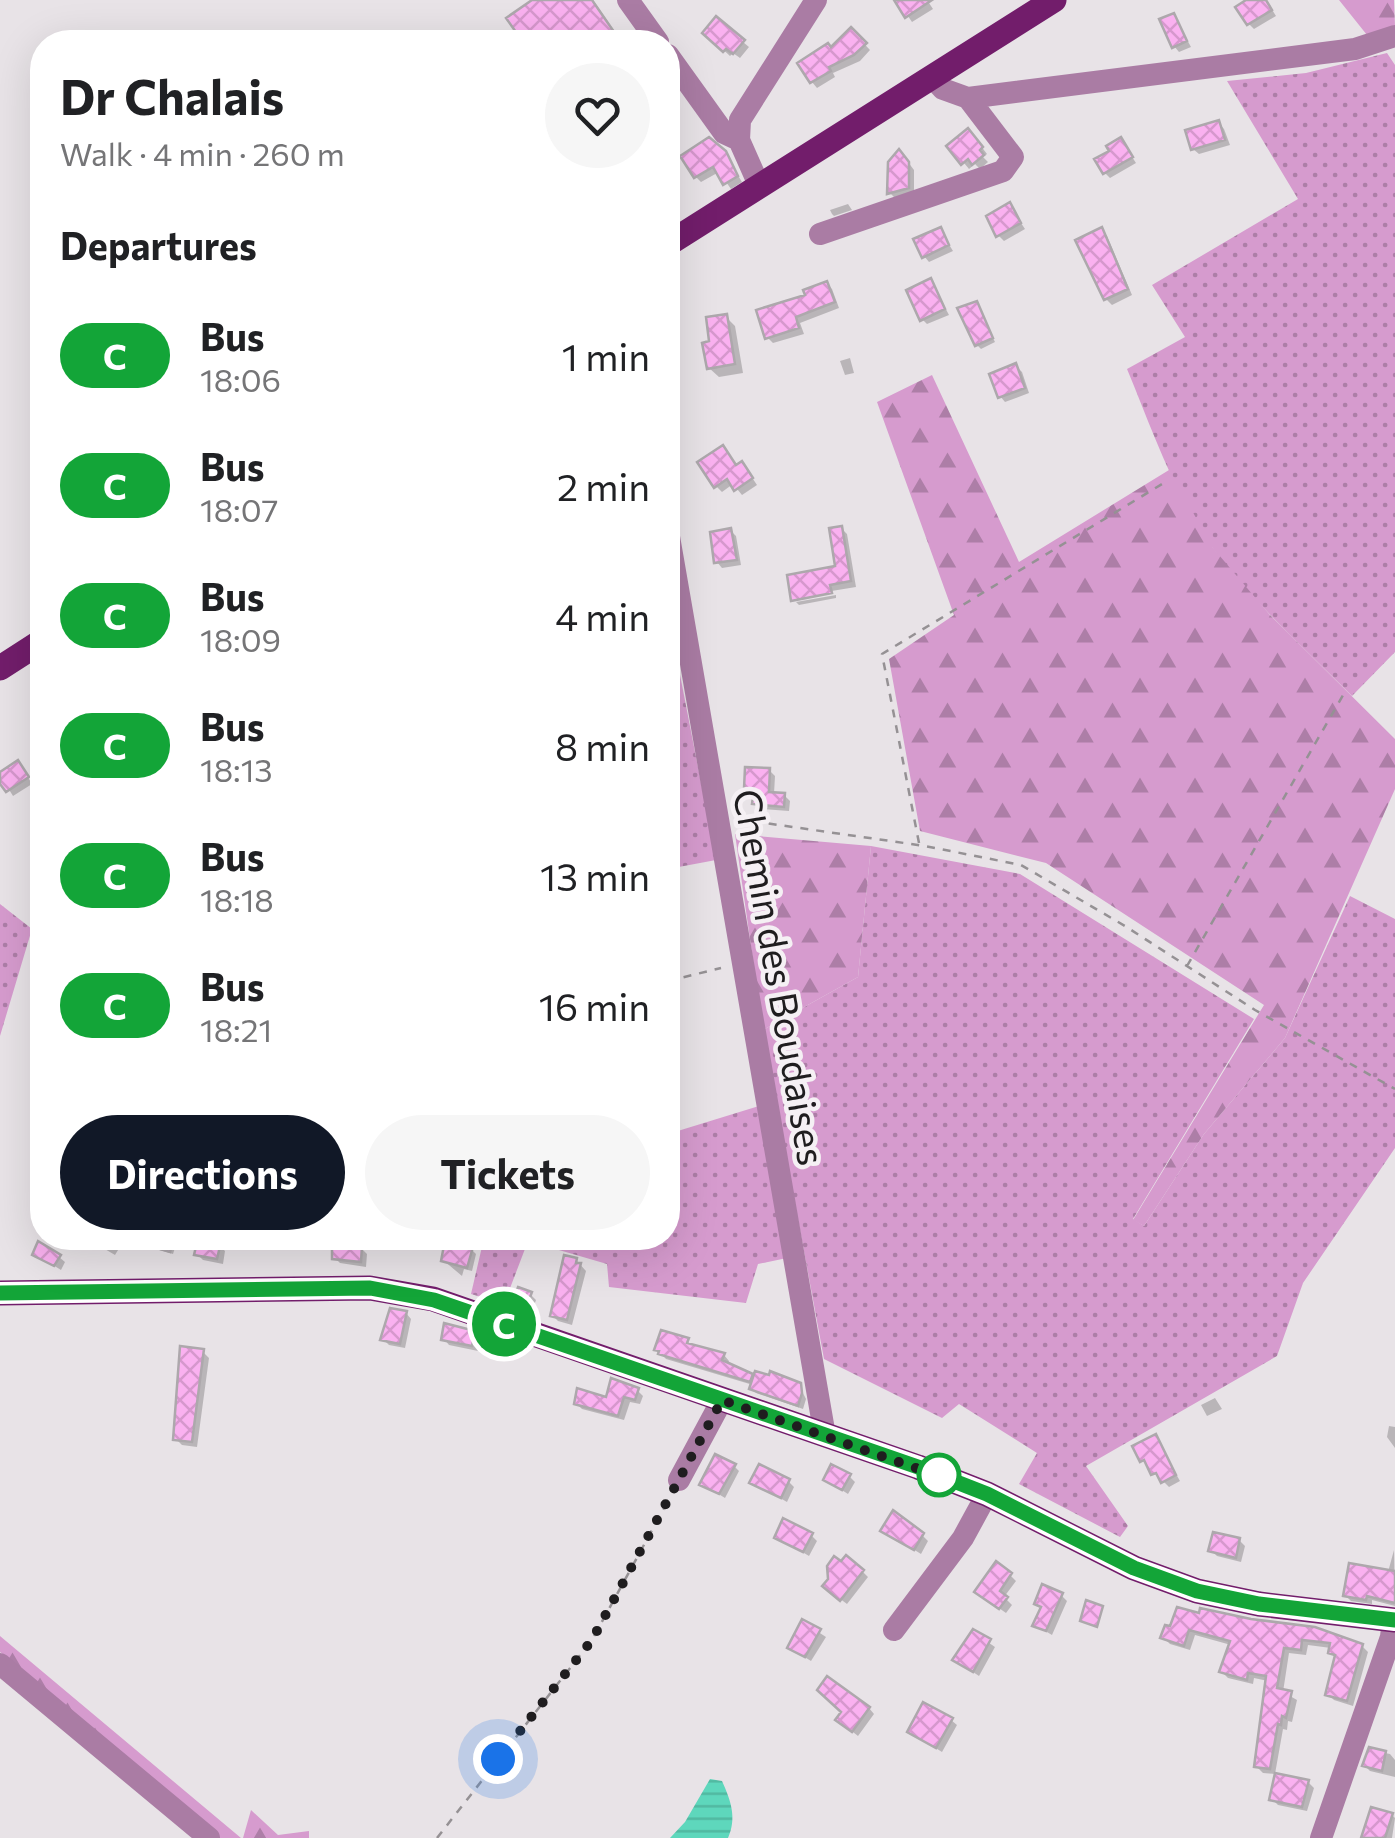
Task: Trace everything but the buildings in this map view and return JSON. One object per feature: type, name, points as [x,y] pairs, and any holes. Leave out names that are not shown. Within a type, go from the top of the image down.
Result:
[{"type":"main road","points":[[680,236],[1054,0]]},
{"type":"main road","points":[[0,668],[30,649]]},
{"type":"main road","points":[[0,1293],[370,1288],[434,1300],[987,1494],[1134,1568],[1197,1591],[1259,1604],[1394,1620]]},
{"type":"street","points":[[628,0],[649,30]]},
{"type":"street","points":[[759,186],[739,140],[740,120],[816,0]]},
{"type":"street","points":[[932,76],[943,89],[968,98],[1355,49],[1395,36]]},
{"type":"street","points":[[680,72],[724,133],[739,140]]},
{"type":"street","points":[[820,234],[1004,170],[1013,157],[968,98]]},
{"type":"street","name":"Chemin des Boudaises","points":[[680,602],[826,1436]]},
{"type":"street","points":[[679,1480],[722,1400]]},
{"type":"street","points":[[894,1630],[963,1538],[987,1494]]},
{"type":"street","points":[[1322,1838],[1394,1620]]},
{"type":"street","points":[[0,1664],[209,1838]]},
{"type":"path","points":[[920,845],[882,654],[1167,481]]},
{"type":"path","points":[[1187,966],[1346,690]]},
{"type":"path","points":[[715,811],[743,821],[920,845],[1021,866],[1125,926],[1255,1010],[1395,1089]]},
{"type":"path","points":[[680,978],[742,963]]},
{"type":"path","points":[[437,1838],[592,1640],[679,1480]]},
{"type":"green space","points":[[1339,0],[1394,0],[1395,26],[1367,35]]},
{"type":"green space","points":[[1387,53],[1395,65],[1395,652],[1352,696],[1263,607],[1214,550],[1176,485],[1127,369],[1185,337],[1152,285],[1298,199],[1227,81],[1306,73]]},
{"type":"green space","points":[[932,375],[1019,562],[1169,470],[1213,548],[1270,615],[1395,739],[1395,789],[1285,1038],[1204,1134],[1144,1226],[1133,1220],[1264,1005],[1046,863],[920,831],[889,659],[954,615],[877,402]]},
{"type":"green space","points":[[680,675],[716,860],[680,867]]},
{"type":"green space","points":[[735,834],[871,846],[858,977],[763,1030]]},
{"type":"green space","points":[[871,846],[1020,874],[1254,1019],[1133,1219],[1144,1226],[1204,1134],[1285,1038],[1350,896],[1395,919],[1395,1148],[1303,1283],[1277,1356],[1086,1466],[1128,1526],[1120,1537],[1019,1484],[1037,1453],[959,1404],[942,1418],[824,1359],[763,1030],[858,977]]},
{"type":"green space","points":[[0,904],[30,927],[30,936],[0,1036]]},
{"type":"green space","points":[[759,1106],[787,1258],[758,1264],[746,1303],[609,1287],[607,1264],[559,1250],[680,1250],[680,1130]]},
{"type":"green space","points":[[481,1250],[525,1250],[504,1304],[471,1294]]},
{"type":"green space","points":[[0,1636],[241,1838],[219,1838],[0,1652]]},
{"type":"green space","points":[[251,1810],[278,1835],[309,1831],[309,1838],[243,1838]]},
{"type":"shaded area","points":[[710,1779],[722,1781],[730,1803],[732,1823],[728,1838],[670,1838],[685,1822]]},
{"type":"bus line","name":"C","points":[[0,1293],[370,1288],[434,1300],[918,1467],[987,1494],[1134,1568],[1197,1591],[1259,1604],[1395,1620]]},
{"type":"route","points":[[498,1759],[592,1640],[722,1400],[944,1478],[939,1475]]}]
